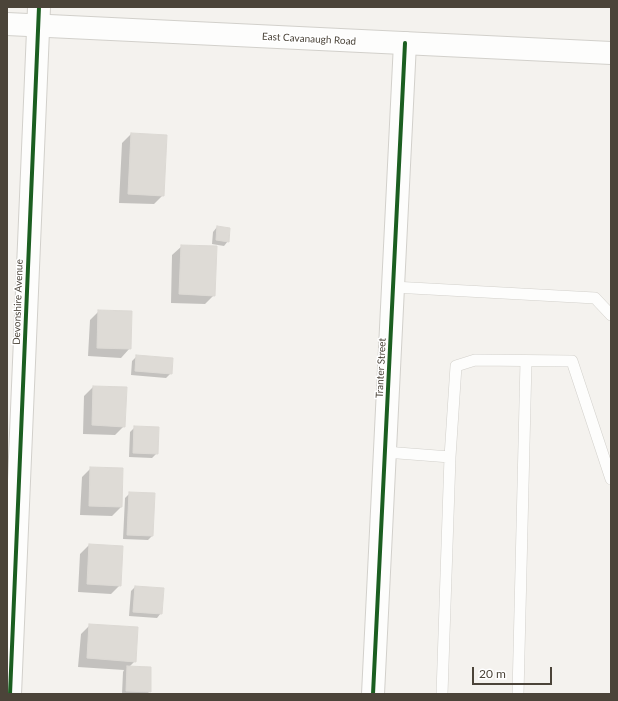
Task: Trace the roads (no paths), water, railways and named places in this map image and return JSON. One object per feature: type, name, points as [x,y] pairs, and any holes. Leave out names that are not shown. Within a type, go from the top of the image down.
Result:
[{"type":"street","name":"East Cavanaugh Road","points":[[7,24],[39,17],[405,43],[611,53]]},
{"type":"street","name":"Devonshire Avenue","points":[[10,694],[39,17]]},
{"type":"street","name":"Tranter Street","points":[[373,694],[405,43]]},
{"type":"lane","points":[[393,287],[595,298],[611,315]]},
{"type":"lane","points":[[442,694],[450,457],[456,366],[474,360],[572,361],[611,479]]},
{"type":"lane","points":[[518,694],[526,360]]},
{"type":"lane","points":[[385,452],[450,457]]}]
